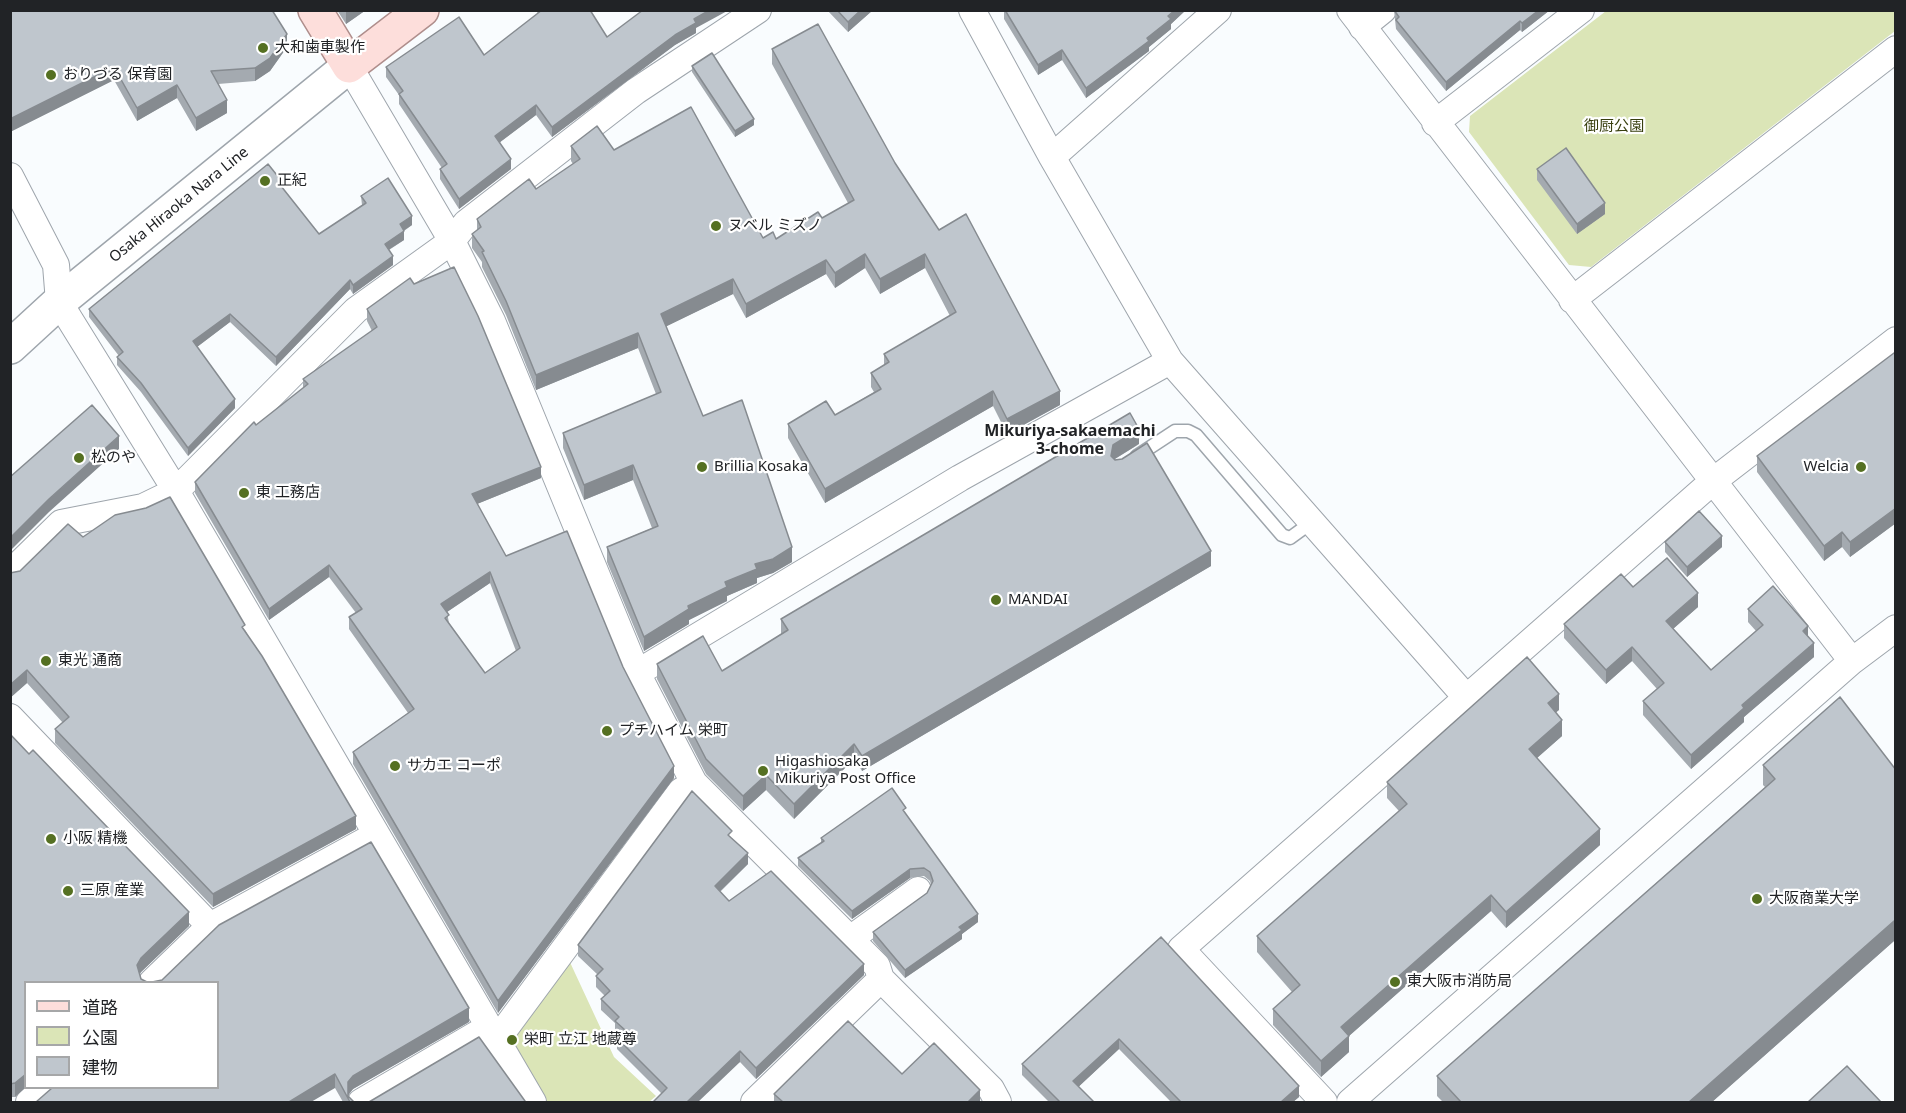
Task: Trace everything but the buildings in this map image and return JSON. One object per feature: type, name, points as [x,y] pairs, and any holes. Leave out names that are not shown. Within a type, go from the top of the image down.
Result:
[{"type":"main road","points":[[315,10],[349,66],[422,10]]},
{"type":"main road","name":"Osaka Hiraoka Nara Line","points":[[10,346],[59,302],[349,66]]},
{"type":"street","points":[[10,573],[61,523],[143,507],[176,491],[356,310],[452,241],[466,223],[636,91],[758,10]]},
{"type":"street","points":[[972,10],[1052,157],[1170,361],[1465,696]]},
{"type":"street","points":[[1052,157],[1218,10]]},
{"type":"street","points":[[1383,10],[1356,19],[1852,661]]},
{"type":"street","points":[[1435,123],[1581,10]]},
{"type":"street","points":[[1572,300],[1896,49]]},
{"type":"street","points":[[349,66],[452,241],[492,321],[637,673],[693,783],[877,966],[881,979],[991,1089],[998,1102]]},
{"type":"street","points":[[10,176],[56,265],[59,302],[176,491],[533,1102]]},
{"type":"street","points":[[1324,1102],[1181,949],[1465,696],[1712,482],[1896,340]]},
{"type":"street","points":[[637,673],[960,478],[1170,361]]},
{"type":"street","points":[[1350,1102],[1852,661],[1896,628]]},
{"type":"street","points":[[10,717],[210,926]]},
{"type":"street","points":[[361,1102],[493,1034],[681,790],[693,783]]},
{"type":"street","points":[[153,981],[210,926],[376,835]]},
{"type":"street","points":[[850,939],[918,890]]},
{"type":"street","points":[[754,1102],[881,979]]},
{"type":"street","points":[[29,1102],[44,1089]]},
{"type":"lane","points":[[1127,462],[1175,431],[1188,431],[1196,435],[1282,535],[1290,538],[1312,522]]},
{"type":"green space","name":"御厨公園","points":[[1606,11],[1895,11],[1895,31],[1591,267],[1569,265],[1469,132],[1470,116]]},
{"type":"green space","points":[[568,958],[614,1057],[656,1096],[649,1102],[543,1102],[506,1038]]},
{"type":"place","name":"大和歯車製作","points":[[263,48]]},
{"type":"place","name":"おりづる 保育園","points":[[51,75]]},
{"type":"place","name":"正紀","points":[[265,181]]},
{"type":"place","name":"ヌベル ミズノ","points":[[716,226]]},
{"type":"place","name":"松のや","points":[[79,458]]},
{"type":"place","name":"Brillia Kosaka","points":[[702,467]]},
{"type":"place","name":"Welcia","points":[[1861,467]]},
{"type":"place","name":"東 工務店","points":[[244,493]]},
{"type":"place","name":"MANDAI","points":[[996,600]]},
{"type":"place","name":"東光 通商","points":[[46,661]]},
{"type":"place","name":"プチハイム 栄町","points":[[607,731]]},
{"type":"place","name":"サカエ コーポ","points":[[395,766]]},
{"type":"place","name":"Higashiosaka Mikuriya Post Office","points":[[763,771]]},
{"type":"place","name":"小阪 精機","points":[[51,839]]},
{"type":"place","name":"三原 産業","points":[[68,891]]},
{"type":"place","name":"大阪商業大学","points":[[1757,899]]},
{"type":"place","name":"東大阪市消防局","points":[[1395,982]]},
{"type":"place","name":"栄町 立江 地蔵尊","points":[[512,1040]]},
{"type":"district","name":"Mikuriya-sakaemachi 3-chome","points":[[1070,440]]}]
